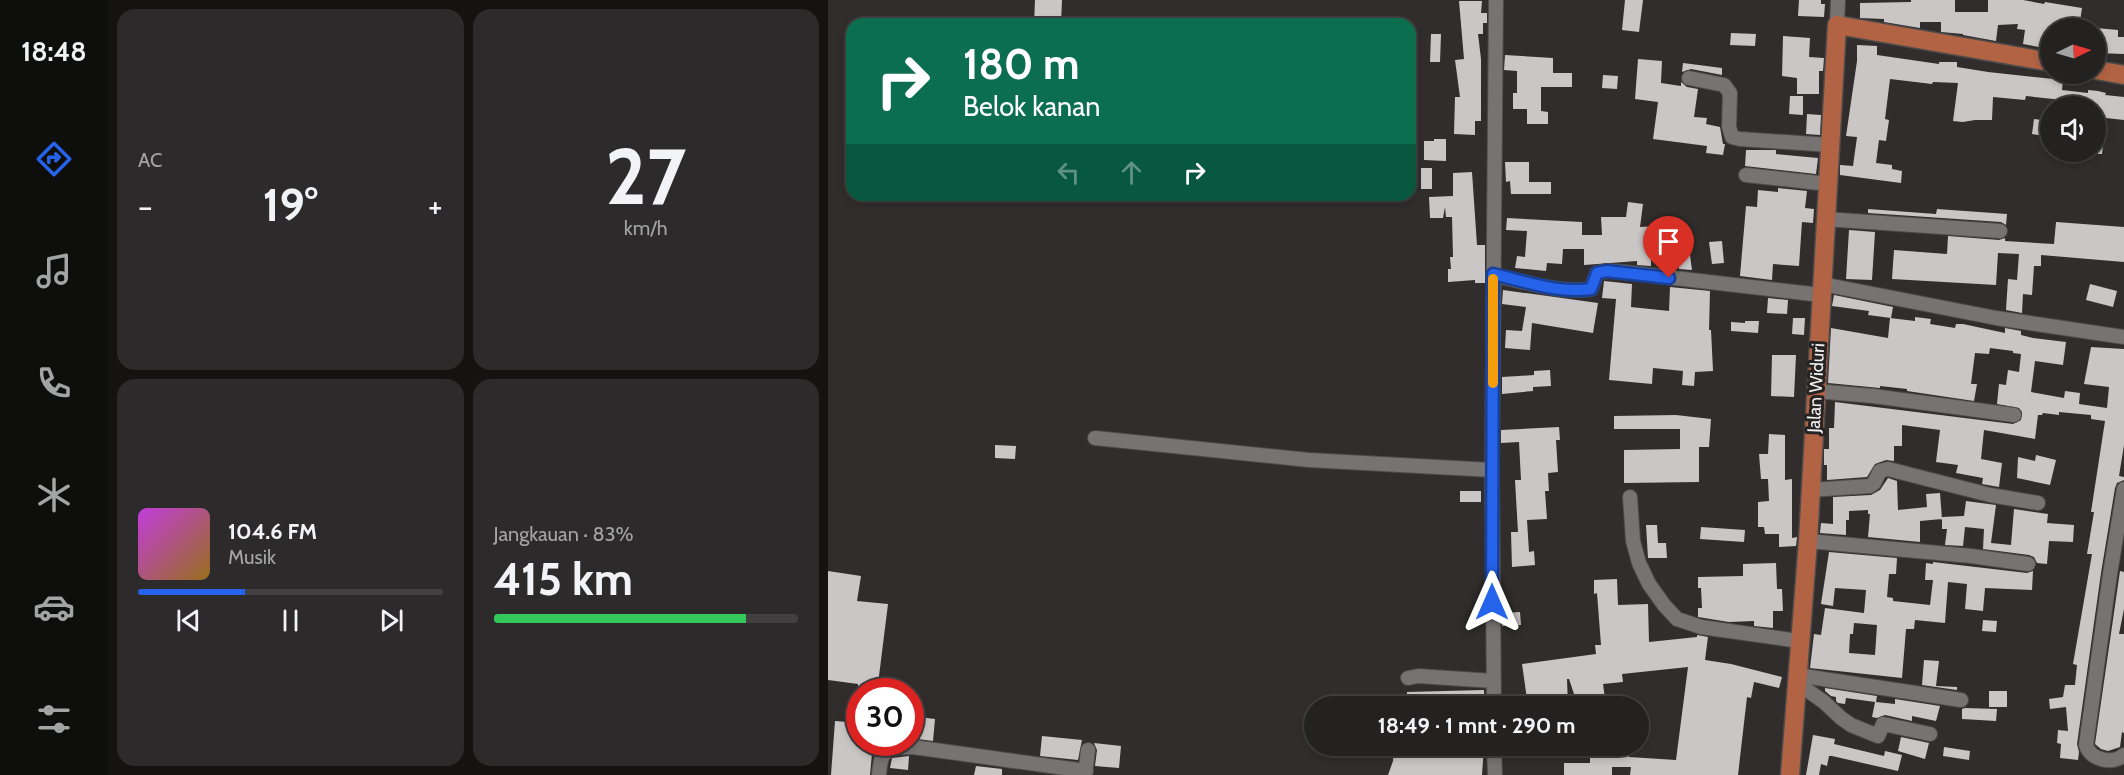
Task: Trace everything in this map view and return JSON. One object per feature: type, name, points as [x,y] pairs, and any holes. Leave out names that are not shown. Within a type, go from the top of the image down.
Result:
[{"type":"main road","points":[[1837,25],[2040,60]]},
{"type":"main road","name":"Jalan Widuri","points":[[1790,775],[1808,541],[1837,25]]},
{"type":"main road","points":[[2106,72],[2124,75]]},
{"type":"street","points":[[1494,696],[1492,470],[1496,0]]},
{"type":"street","name":"Jalan Widuri","points":[[1837,25],[1838,0]]},
{"type":"street","points":[[1689,78],[1724,85],[1728,88],[1730,93],[1729,127],[1732,137],[1830,145]]},
{"type":"street","points":[[1746,174],[1828,184]]},
{"type":"street","points":[[1825,219],[2000,231]]},
{"type":"street","points":[[1493,274],[1562,290],[1580,291],[1591,289],[1597,273],[1606,271],[1821,290],[2124,337]]},
{"type":"street","points":[[1815,392],[1873,396],[2014,415]]},
{"type":"street","points":[[1095,438],[1309,460],[1492,470]]},
{"type":"street","points":[[1810,490],[1870,486],[1880,471],[1888,470],[1990,495],[2038,503]]},
{"type":"street","points":[[2124,489],[2086,744],[2087,750],[2094,757],[2115,761],[2124,755]]},
{"type":"street","points":[[1630,497],[1633,541],[1639,564],[1648,584],[1677,619],[1701,627],[1799,641]]},
{"type":"street","points":[[1808,541],[1971,556],[2028,564]]},
{"type":"street","points":[[1408,678],[1418,676],[1493,681]]},
{"type":"street","points":[[1797,679],[1961,700]]},
{"type":"street","points":[[1797,679],[1840,718],[1851,725],[1878,736],[1883,724],[1930,734]]},
{"type":"street","points":[[879,775],[881,756],[886,750],[896,747],[913,747],[1086,773],[1088,750]]},
{"type":"street","points":[[1494,756],[1495,775]]},
{"type":"building","points":[[1035,0],[1062,0],[1061,18],[1034,18]]},
{"type":"building","points":[[1625,0],[1643,0],[1639,32],[1622,30]]},
{"type":"building","points":[[1799,0],[1821,0],[1821,4],[1825,4],[1824,17],[1798,16]]},
{"type":"building","points":[[1911,0],[1955,0],[1955,12],[1988,12],[1988,0],[2023,0],[2082,8],[2080,18],[2040,18],[2040,47],[2023,44],[2025,30],[2017,29],[2018,24],[1998,25],[1996,41],[1941,32],[1941,22],[1920,22],[1920,28],[1884,22],[1884,19],[1860,18],[1860,3],[1911,2]]},
{"type":"building","points":[[1459,1],[1482,1],[1481,13],[1487,13],[1487,23],[1483,23],[1483,34],[1478,34],[1481,59],[1481,121],[1475,121],[1475,135],[1454,134],[1455,97],[1460,97],[1455,60],[1464,59]]},
{"type":"building","points":[[2106,29],[2118,30],[2118,37],[2124,37],[2124,54],[2106,53]]},
{"type":"building","points":[[1731,33],[1756,34],[1755,46],[1730,45]]},
{"type":"building","points":[[1431,34],[1441,34],[1440,62],[1430,62]]},
{"type":"building","points":[[1783,36],[1810,38],[1809,57],[1824,58],[1823,71],[1819,71],[1819,94],[1797,94],[1797,78],[1782,76]]},
{"type":"building","points":[[1857,45],[1877,46],[1877,55],[1939,64],[1939,62],[1957,62],[1957,67],[2040,78],[2040,84],[2063,84],[2062,90],[2088,93],[2088,90],[2098,91],[2106,93],[2105,95],[2124,97],[2124,120],[2106,118],[2106,96],[2026,96],[2025,100],[1993,97],[1992,120],[1953,121],[1958,83],[1933,82],[1932,84],[1890,79],[1885,119],[1889,120],[1886,141],[1879,140],[1876,163],[1892,165],[1892,169],[1902,171],[1901,183],[1840,175],[1840,165],[1853,166],[1857,137],[1846,136],[1857,61]]},
{"type":"building","points":[[1505,55],[1553,58],[1553,73],[1572,73],[1572,87],[1541,87],[1541,111],[1548,112],[1548,124],[1527,124],[1527,109],[1513,109],[1513,93],[1517,93],[1517,71],[1504,70]]},
{"type":"building","points":[[1638,59],[1662,61],[1661,83],[1681,86],[1681,82],[1687,87],[1698,89],[1694,117],[1707,118],[1706,124],[1720,127],[1723,144],[1725,144],[1723,155],[1706,153],[1707,146],[1653,139],[1658,102],[1635,99]]},
{"type":"building","points":[[1683,63],[1722,68],[1722,75],[1691,69],[1682,72]]},
{"type":"building","points":[[1603,75],[1618,76],[1617,89],[1602,88]]},
{"type":"building","points":[[1790,96],[1803,96],[1803,115],[1789,114]]},
{"type":"building","points":[[1807,114],[1821,115],[1820,135],[1806,134]]},
{"type":"building","points":[[2034,119],[2040,120],[2040,135],[2032,134]]},
{"type":"building","points":[[1434,139],[1446,139],[1446,161],[1424,160],[1424,141],[1434,141]]},
{"type":"building","points":[[1746,150],[1776,150],[1776,154],[1818,158],[1816,174],[1745,166]]},
{"type":"building","points":[[1505,162],[1529,162],[1529,182],[1551,182],[1551,194],[1511,194],[1510,181],[1506,182]]},
{"type":"building","points":[[1421,168],[1432,168],[1432,189],[1421,189]]},
{"type":"building","points":[[1472,172],[1477,245],[1485,245],[1485,283],[1475,283],[1475,280],[1448,282],[1448,269],[1451,269],[1450,257],[1453,257],[1452,217],[1446,217],[1445,207],[1443,218],[1430,218],[1429,197],[1453,196],[1453,173]]},
{"type":"building","points":[[1778,188],[1807,191],[1805,208],[1814,209],[1813,223],[1802,222],[1799,266],[1773,264],[1772,280],[1740,276],[1746,206],[1757,207],[1758,190],[1778,192]]},
{"type":"building","points":[[1628,202],[1643,204],[1640,227],[1676,225],[1679,256],[1651,259],[1651,266],[1637,265],[1637,261],[1584,265],[1584,249],[1563,249],[1562,264],[1547,263],[1546,271],[1515,268],[1517,256],[1525,257],[1527,231],[1506,230],[1507,218],[1582,222],[1582,235],[1602,235],[1601,217],[1626,217]]},
{"type":"building","points":[[1868,209],[1936,214],[1937,209],[2007,214],[2006,225],[2001,222],[1868,213]]},
{"type":"building","points":[[2056,222],[2124,227],[2124,262],[2041,255],[2041,266],[2034,266],[2032,295],[2023,294],[2022,313],[2006,310],[2008,279],[2017,280],[2019,254],[1998,253],[1996,285],[1892,279],[1894,250],[1947,254],[1948,236],[1999,240],[2005,238],[2005,241],[2054,244]]},
{"type":"building","points":[[1849,230],[1875,232],[1872,280],[1846,279]]},
{"type":"building","points":[[1722,241],[1724,263],[1712,264],[1709,242]]},
{"type":"building","points":[[1690,255],[1692,270],[1679,269],[1677,257]]},
{"type":"building","points":[[1604,281],[1632,284],[1631,307],[1669,311],[1670,287],[1710,291],[1709,330],[1711,330],[1713,371],[1695,372],[1694,386],[1682,385],[1683,371],[1653,368],[1652,384],[1609,380],[1616,299],[1602,298]]},
{"type":"building","points":[[2090,284],[2117,291],[2113,307],[2086,300]]},
{"type":"building","points":[[1503,290],[1598,303],[1593,333],[1532,323],[1530,350],[1505,348],[1506,330],[1522,331],[1526,307],[1502,304]]},
{"type":"building","points":[[1834,295],[1893,307],[1891,318],[1868,315],[1869,311],[1832,306]]},
{"type":"building","points":[[1768,298],[1788,300],[1787,314],[1767,313]]},
{"type":"building","points":[[1915,317],[1931,319],[1930,324],[1955,328],[1956,324],[1963,324],[2005,333],[2005,328],[2021,331],[2021,335],[2033,338],[2066,342],[2063,365],[2035,361],[2031,392],[2064,398],[2065,391],[2080,393],[2079,404],[2107,408],[2109,387],[2084,384],[2091,347],[2124,349],[2124,445],[2119,476],[2124,477],[2124,480],[2117,483],[2115,488],[2101,573],[2077,744],[2078,760],[2060,758],[2061,744],[2057,743],[2058,730],[2068,731],[2066,707],[2050,709],[2049,699],[2063,697],[2065,685],[2075,685],[2077,665],[2073,664],[2092,554],[2087,554],[2094,512],[2091,512],[2105,421],[2091,419],[2091,415],[2043,413],[2038,415],[2035,439],[1984,430],[1981,459],[2002,463],[1999,487],[1982,484],[1983,478],[1956,473],[1958,465],[1936,462],[1940,430],[1902,425],[1902,446],[1894,446],[1894,461],[1886,460],[1875,464],[1867,477],[1827,480],[1824,449],[1829,449],[1829,428],[1834,428],[1835,402],[2013,424],[2021,420],[2022,412],[2019,408],[1997,404],[1999,384],[2006,385],[2008,370],[2019,372],[2021,354],[2013,353],[2013,351],[1990,348],[1989,354],[1975,353],[1971,384],[1977,384],[1974,401],[1907,391],[1907,389],[1828,383],[1831,328],[1888,338],[1890,318],[1915,321]]},
{"type":"building","points":[[1793,318],[1805,318],[1804,335],[1792,334]]},
{"type":"building","points":[[1745,321],[1759,321],[1758,333],[1731,331],[1731,322],[1745,323]]},
{"type":"building","points":[[1772,355],[1796,355],[1794,397],[1771,396]]},
{"type":"building","points":[[1550,370],[1551,386],[1533,387],[1533,391],[1502,394],[1502,377],[1534,375],[1534,371]]},
{"type":"building","points":[[1676,415],[1711,419],[1709,447],[1699,447],[1699,482],[1624,483],[1624,450],[1680,449],[1680,429],[1614,429],[1614,416]]},
{"type":"building","points":[[1559,427],[1560,440],[1556,440],[1558,472],[1548,473],[1549,491],[1545,491],[1547,519],[1527,520],[1529,552],[1534,551],[1535,565],[1512,567],[1511,532],[1518,532],[1515,480],[1521,480],[1519,442],[1501,443],[1501,430]]},
{"type":"building","points":[[1769,434],[1785,435],[1785,480],[1792,479],[1792,538],[1797,537],[1796,546],[1779,547],[1779,534],[1765,534],[1764,527],[1758,527],[1758,502],[1769,501],[1768,479],[1761,479],[1759,454],[1768,454]]},
{"type":"building","points":[[995,445],[1016,446],[1015,459],[995,458]]},
{"type":"building","points":[[2036,455],[2056,460],[2050,485],[2017,478],[2018,457],[2035,461]]},
{"type":"building","points":[[1888,478],[1897,481],[1898,510],[1927,507],[1926,494],[1940,493],[1942,519],[1920,521],[1920,542],[1868,537],[1870,514],[1868,510],[1849,511],[1849,520],[1846,520],[1846,535],[1820,533],[1821,523],[1833,524],[1833,497],[1871,495],[1880,490]]},
{"type":"building","points":[[1460,491],[1481,491],[1481,502],[1460,502]]},
{"type":"building","points":[[1966,501],[1996,505],[1991,543],[2011,545],[2014,509],[2048,514],[2047,523],[2074,525],[2073,542],[2049,541],[2047,564],[2037,563],[2034,557],[2029,555],[1983,549],[1984,529],[1965,527],[1963,546],[1945,545],[1947,529],[1942,529],[1942,517],[1964,516]]},
{"type":"building","points":[[1646,525],[1657,525],[1658,543],[1666,543],[1667,558],[1648,558]]},
{"type":"building","points":[[1701,527],[1745,530],[1744,542],[1700,539]]},
{"type":"building","points":[[1829,552],[1897,558],[1896,574],[1889,574],[1887,597],[1893,598],[1893,601],[1930,605],[1933,580],[1925,580],[1926,563],[2027,573],[2033,571],[2032,590],[1985,588],[1983,611],[1965,609],[1967,584],[1948,582],[1945,623],[1915,620],[1914,629],[1906,629],[1902,678],[1810,668],[1814,634],[1821,635],[1825,608],[1864,613],[1866,590],[1835,588],[1833,606],[1821,604]],"holes":[[[1854,623],[1877,625],[1875,655],[1849,653],[1850,634],[1853,634]]]},
{"type":"building","points":[[1776,563],[1777,589],[1782,589],[1783,611],[1773,611],[1773,628],[1754,626],[1754,621],[1729,622],[1698,617],[1698,608],[1702,608],[1698,577],[1743,576],[1743,564]]},
{"type":"building","points":[[828,571],[861,576],[857,601],[888,604],[879,678],[846,678],[846,682],[828,680]]},
{"type":"building","points":[[2120,571],[2124,572],[2124,609],[2119,634],[2124,634],[2124,733],[2122,732],[2120,747],[2108,751],[2095,744]]},
{"type":"building","points":[[1617,579],[1618,605],[1648,604],[1649,642],[1697,637],[1697,635],[1708,637],[1705,660],[1782,677],[1779,688],[1754,682],[1751,698],[1747,697],[1738,775],[1630,775],[1631,767],[1612,767],[1612,775],[1564,775],[1564,763],[1590,763],[1590,756],[1629,756],[1676,760],[1688,667],[1622,674],[1623,682],[1603,684],[1605,696],[1575,696],[1569,679],[1567,679],[1568,696],[1527,696],[1522,664],[1596,654],[1595,645],[1601,645],[1594,580]]},
{"type":"building","points":[[1520,612],[1521,625],[1502,626],[1502,613]]},
{"type":"building","points":[[1983,620],[1997,621],[1996,632],[1982,631]]},
{"type":"building","points":[[1924,660],[1939,661],[1936,686],[1957,687],[1957,690],[1922,685]]},
{"type":"building","points":[[1825,688],[1877,696],[1876,702],[1895,704],[1895,699],[1940,706],[1936,721],[1912,716],[1912,721],[1885,715],[1877,718],[1872,717],[1875,702],[1846,698],[1845,704],[1838,703],[1836,697],[1831,696]]},
{"type":"building","points":[[1484,690],[1484,696],[1407,696],[1407,692]]},
{"type":"building","points":[[1989,691],[2007,691],[2007,707],[1989,707]]},
{"type":"building","points":[[1962,709],[1997,709],[1996,721],[1962,719]]},
{"type":"building","points":[[924,718],[935,719],[933,741],[924,740]]},
{"type":"building","points":[[835,721],[846,722],[846,756],[872,756],[870,775],[831,775]]},
{"type":"building","points":[[1813,735],[1835,739],[1834,744],[1884,756],[1885,751],[1902,755],[1898,771],[1829,756],[1827,766],[1821,764],[1819,775],[1806,775]]},
{"type":"building","points":[[1042,736],[1082,740],[1078,760],[1040,756]]},
{"type":"building","points":[[1901,737],[1929,743],[1925,759],[1898,751]]},
{"type":"building","points":[[1094,743],[1121,746],[1119,768],[1095,766],[1097,750]]},
{"type":"building","points":[[1944,747],[1970,751],[1969,760],[1943,756]]},
{"type":"building","points":[[909,756],[908,770],[890,768],[892,758]]},
{"type":"building","points":[[1393,756],[1483,756],[1482,775],[1388,775]]},
{"type":"building","points":[[976,766],[1002,769],[1002,775],[974,775]]},
{"type":"slow traffic","points":[[1493,279],[1493,383]]},
{"type":"route","points":[[1492,602],[1493,274],[1562,290],[1580,291],[1591,289],[1597,273],[1606,271],[1669,278]]}]
